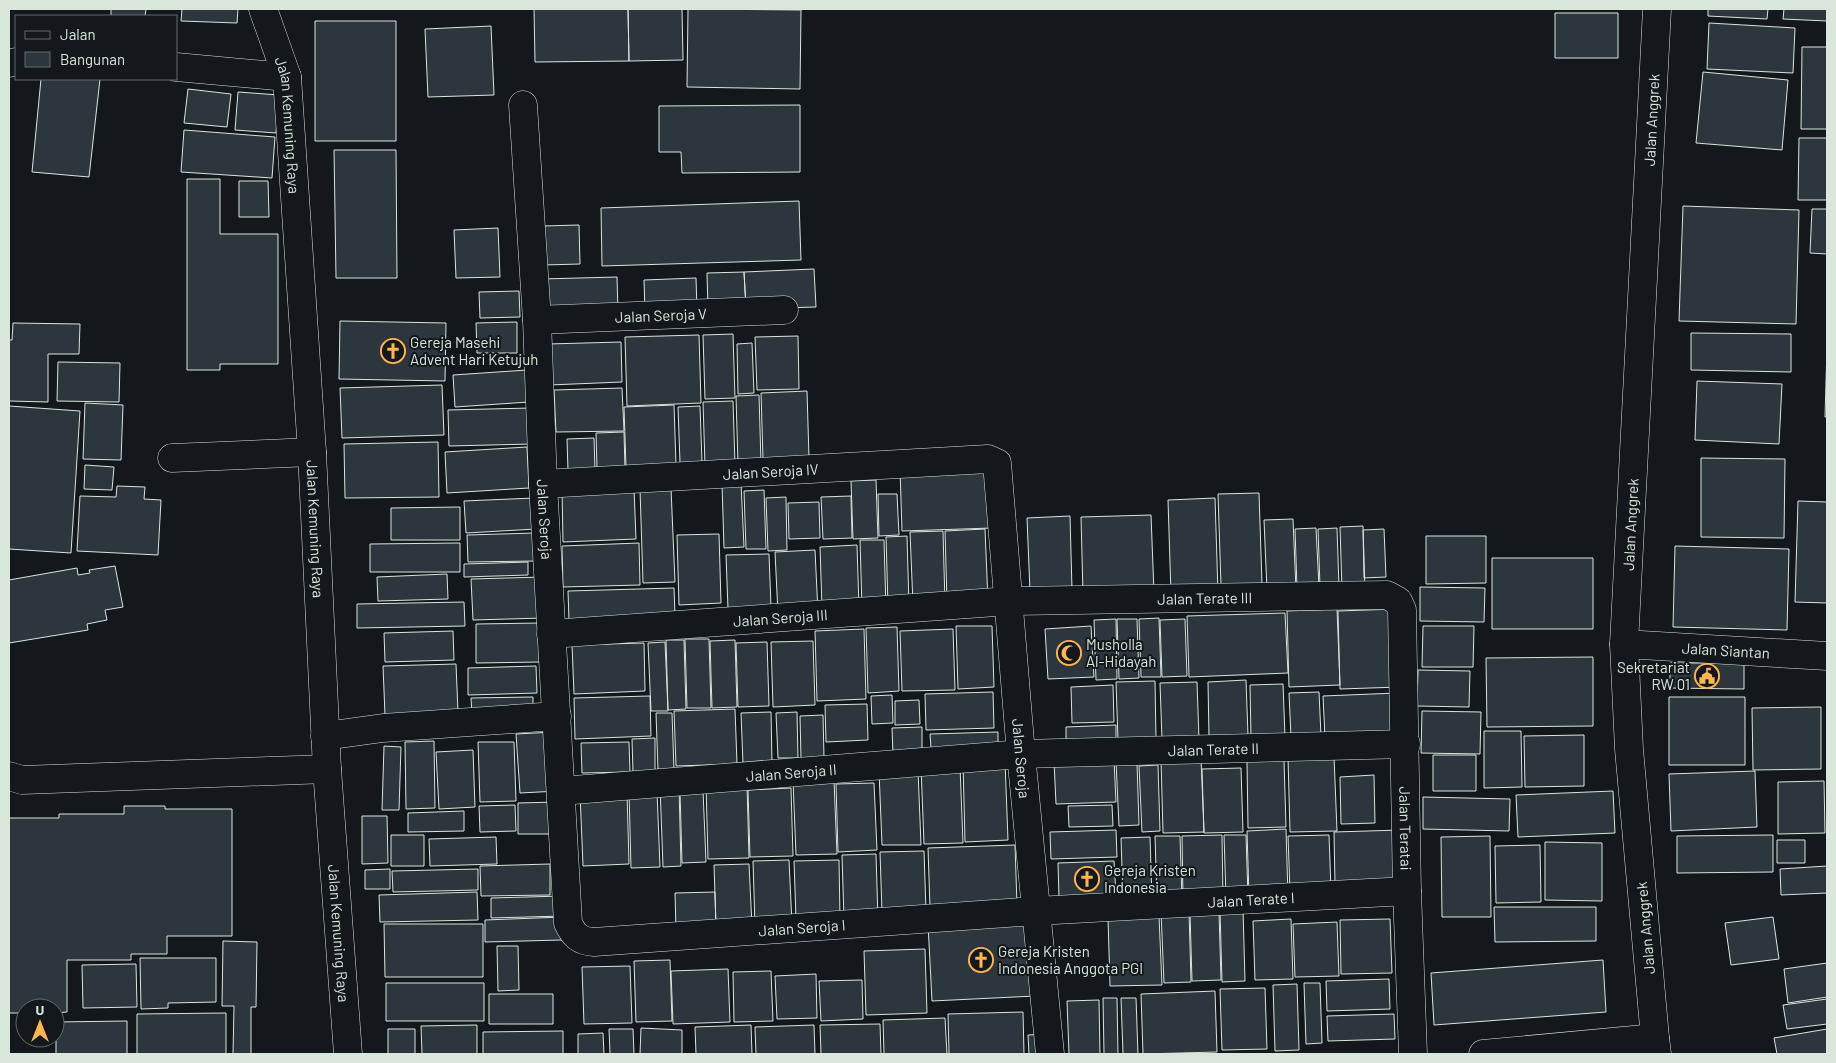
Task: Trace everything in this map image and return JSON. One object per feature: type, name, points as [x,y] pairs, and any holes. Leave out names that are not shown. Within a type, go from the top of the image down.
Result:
[{"type":"street","name":"Jalan Kemuning Raya","points":[[263,9],[287,77],[312,452],[327,769],[348,1054]]},
{"type":"street","name":"Jalan Anggrek","points":[[1656,1046],[1629,749],[1624,644],[1657,9]]},
{"type":"street","points":[[186,68],[287,77]]},
{"type":"street","name":"Jalan Seroja","points":[[523,105],[538,320],[543,484],[568,923],[573,933]]},
{"type":"street","name":"Jalan Seroja V","points":[[538,320],[784,310]]},
{"type":"street","points":[[172,458],[312,452]]},
{"type":"street","name":"Jalan Seroja IV","points":[[543,484],[988,460],[998,463]]},
{"type":"street","name":"Jalan Seroja","points":[[998,463],[1021,754],[1050,1054]]},
{"type":"street","name":"Jalan Terate III","points":[[1010,602],[1387,595],[1398,601]]},
{"type":"street","name":"Jalan Teratai","points":[[1398,601],[1402,610],[1413,1054]]},
{"type":"street","name":"Jalan Seroja III","points":[[551,634],[1010,602]]},
{"type":"street","name":"Jalan Siantan","points":[[1624,644],[1827,663]]},
{"type":"street","points":[[326,736],[383,728],[557,716]]},
{"type":"street","name":"Jalan Terate II","points":[[1021,754],[1406,744]]},
{"type":"street","name":"Jalan Seroja II","points":[[561,791],[1021,754]]},
{"type":"street","points":[[9,776],[22,780],[327,769]]},
{"type":"street","name":"Jalan Terate I","points":[[1036,911],[1408,891]]},
{"type":"street","name":"Jalan Seroja I","points":[[573,933],[582,941],[594,942],[1036,911]]},
{"type":"street","points":[[1483,1054],[1656,1046]]},
{"type":"building","points":[[111,9],[146,9],[145,15],[111,15]]},
{"type":"building","points":[[182,9],[238,9],[237,23],[181,21]]},
{"type":"building","points":[[534,9],[628,9],[629,61],[535,62]]},
{"type":"building","points":[[628,9],[682,9],[683,60],[629,61]]},
{"type":"building","points":[[688,9],[801,10],[800,89],[687,87]]},
{"type":"building","points":[[1708,9],[1768,9],[1767,19],[1708,16]]},
{"type":"building","points":[[1784,9],[1827,9],[1827,21],[1783,19]]},
{"type":"building","points":[[1555,13],[1618,13],[1618,58],[1555,58]]},
{"type":"building","points":[[315,21],[396,21],[396,141],[315,141]]},
{"type":"building","points":[[1709,23],[1795,28],[1793,73],[1707,69]]},
{"type":"building","points":[[491,26],[494,95],[428,97],[425,29]]},
{"type":"building","points":[[1802,47],[1827,47],[1827,129],[1801,129]]},
{"type":"building","points":[[1703,72],[1788,80],[1782,150],[1696,143]]},
{"type":"building","points":[[41,80],[100,80],[89,177],[32,172]]},
{"type":"building","points":[[188,89],[231,94],[227,127],[184,123]]},
{"type":"building","points":[[238,92],[279,95],[276,133],[235,130]]},
{"type":"building","points":[[800,105],[800,172],[682,173],[681,152],[659,152],[659,106]]},
{"type":"building","points":[[184,130],[275,137],[272,178],[181,172]]},
{"type":"building","points":[[1799,138],[1827,138],[1827,200],[1798,200]]},
{"type":"building","points":[[334,150],[396,150],[397,278],[336,278]]},
{"type":"building","points":[[187,179],[220,179],[220,234],[278,234],[278,364],[220,364],[220,370],[187,370]]},
{"type":"building","points":[[239,181],[268,181],[269,217],[239,217]]},
{"type":"building","points":[[799,201],[801,260],[602,266],[601,208]]},
{"type":"building","points":[[1683,206],[1799,210],[1796,324],[1679,321]]},
{"type":"building","points":[[1812,209],[1827,209],[1827,254],[1810,253]]},
{"type":"building","points":[[579,225],[580,264],[544,265],[542,226]]},
{"type":"building","points":[[498,228],[500,277],[456,278],[454,230]]},
{"type":"building","points":[[814,269],[816,307],[746,309],[744,272]]},
{"type":"building","points":[[744,272],[746,308],[708,309],[707,273]]},
{"type":"building","points":[[617,277],[618,313],[543,315],[541,279]]},
{"type":"building","points":[[696,278],[697,310],[645,311],[644,280]]},
{"type":"building","points":[[519,291],[520,317],[480,318],[479,292]]},
{"type":"building","name":"Gereja Masehi Advent Hari Ketujuh","points":[[340,321],[446,323],[445,381],[339,379]]},
{"type":"building","points":[[517,322],[517,353],[477,353],[476,323]]},
{"type":"building","points":[[13,323],[80,324],[79,354],[48,354],[48,402],[9,401],[9,340],[12,340]]},
{"type":"building","points":[[1691,333],[1791,334],[1791,372],[1691,370]]},
{"type":"building","points":[[733,334],[735,398],[705,399],[703,335]]},
{"type":"building","points":[[699,335],[701,403],[627,406],[625,337]]},
{"type":"building","points":[[798,336],[799,389],[757,390],[755,337]]},
{"type":"building","points":[[621,342],[622,382],[549,385],[548,344]]},
{"type":"building","points":[[752,343],[754,393],[738,394],[737,344]]},
{"type":"building","points":[[1827,347],[1827,417],[1825,417]]},
{"type":"building","points":[[58,362],[120,363],[119,402],[57,401]]},
{"type":"building","points":[[527,370],[529,402],[455,407],[453,375]]},
{"type":"building","points":[[1697,381],[1782,384],[1779,444],[1695,440]]},
{"type":"building","points":[[442,385],[444,435],[342,438],[340,388]]},
{"type":"building","points":[[622,388],[624,431],[556,432],[554,390]]},
{"type":"building","points":[[807,391],[809,458],[763,459],[761,393]]},
{"type":"building","points":[[759,395],[761,463],[738,464],[736,396]]},
{"type":"building","points":[[733,401],[735,465],[705,466],[703,402]]},
{"type":"building","points":[[85,403],[123,405],[121,460],[83,459]]},
{"type":"building","points":[[674,405],[676,465],[626,467],[624,407]]},
{"type":"building","points":[[9,406],[80,411],[71,553],[9,549]]},
{"type":"building","points":[[700,406],[702,462],[680,463],[678,407]]},
{"type":"building","points":[[531,408],[532,444],[449,446],[448,410]]},
{"type":"building","points":[[624,432],[625,469],[597,470],[596,433]]},
{"type":"building","points":[[594,438],[595,470],[568,471],[567,439]]},
{"type":"building","points":[[438,442],[439,497],[345,498],[344,444]]},
{"type":"building","points":[[527,447],[529,488],[447,493],[445,452]]},
{"type":"building","points":[[1701,458],[1785,459],[1784,538],[1701,537]]},
{"type":"building","points":[[85,465],[114,467],[112,490],[84,489]]},
{"type":"building","points":[[990,466],[992,528],[902,531],[900,469]]},
{"type":"building","points":[[876,480],[878,538],[853,539],[851,481]]},
{"type":"building","points":[[741,483],[744,547],[724,548],[722,484]]},
{"type":"building","points":[[117,486],[145,487],[144,499],[161,500],[158,555],[77,551],[80,496],[116,497]]},
{"type":"building","points":[[634,488],[636,539],[563,542],[562,490]]},
{"type":"building","points":[[671,488],[675,582],[643,583],[640,489]]},
{"type":"building","points":[[764,490],[766,549],[746,549],[744,491]]},
{"type":"building","points":[[1259,493],[1262,584],[1221,586],[1218,494]]},
{"type":"building","points":[[878,494],[897,494],[899,535],[879,536]]},
{"type":"building","points":[[851,496],[852,538],[823,539],[821,497]]},
{"type":"building","points":[[786,497],[787,550],[768,551],[766,498]]},
{"type":"building","points":[[534,498],[536,529],[466,533],[464,501]]},
{"type":"building","points":[[1215,498],[1218,593],[1171,595],[1168,500]]},
{"type":"building","points":[[1798,501],[1827,502],[1827,603],[1795,602]]},
{"type":"building","points":[[819,502],[820,538],[789,539],[788,503]]},
{"type":"building","points":[[460,507],[460,540],[391,540],[391,508]]},
{"type":"building","points":[[1151,515],[1154,593],[1083,595],[1081,517]]},
{"type":"building","points":[[1070,516],[1072,590],[1030,592],[1027,518]]},
{"type":"building","points":[[1293,519],[1296,590],[1267,591],[1264,520]]},
{"type":"building","points":[[1363,526],[1365,590],[1342,591],[1340,527]]},
{"type":"building","points":[[1316,528],[1319,587],[1297,588],[1295,529]]},
{"type":"building","points":[[1337,528],[1339,587],[1320,587],[1318,529]]},
{"type":"building","points":[[985,529],[988,602],[947,603],[945,531]]},
{"type":"building","points":[[1384,529],[1386,577],[1364,578],[1363,530]]},
{"type":"building","points":[[943,531],[945,604],[913,605],[910,532]]},
{"type":"building","points":[[535,533],[536,561],[468,562],[467,535]]},
{"type":"building","points":[[719,534],[721,603],[679,605],[677,535]]},
{"type":"building","points":[[907,536],[909,606],[888,607],[886,537]]},
{"type":"building","points":[[1426,536],[1486,536],[1486,583],[1426,584]]},
{"type":"building","points":[[860,540],[884,540],[886,608],[862,609]]},
{"type":"building","points":[[460,543],[460,572],[370,572],[370,544]]},
{"type":"building","points":[[639,543],[640,585],[563,587],[562,546]]},
{"type":"building","points":[[857,545],[859,607],[822,608],[820,547]]},
{"type":"building","points":[[1675,546],[1789,549],[1787,630],[1673,627]]},
{"type":"building","points":[[815,550],[818,613],[778,614],[775,552]]},
{"type":"building","points":[[769,554],[771,607],[728,609],[726,555]]},
{"type":"building","points":[[1492,558],[1593,558],[1593,629],[1492,629]]},
{"type":"building","points":[[528,562],[528,575],[464,577],[464,564]]},
{"type":"building","points":[[115,566],[123,607],[105,610],[107,620],[87,624],[88,630],[9,643],[9,580],[77,568],[78,575],[90,573],[89,570]]},
{"type":"building","points":[[447,574],[448,599],[378,601],[377,577]]},
{"type":"building","points":[[542,577],[543,618],[473,620],[471,579]]},
{"type":"building","points":[[1420,587],[1485,588],[1484,622],[1420,621]]},
{"type":"building","points":[[674,588],[675,616],[569,620],[568,591]]},
{"type":"building","points":[[464,602],[465,626],[357,628],[357,604]]},
{"type":"building","points":[[1337,609],[1340,685],[1289,687],[1287,611]]},
{"type":"building","points":[[1397,609],[1400,687],[1340,689],[1338,611]]},
{"type":"building","points":[[1285,613],[1288,673],[1189,677],[1187,616]]},
{"type":"building","points":[[1159,618],[1161,677],[1141,677],[1139,619]]},
{"type":"building","points":[[1116,619],[1117,679],[1096,680],[1094,620]]},
{"type":"building","points":[[1117,619],[1137,619],[1139,678],[1119,679]]},
{"type":"building","points":[[1185,619],[1187,676],[1162,677],[1160,620]]},
{"type":"building","points":[[540,623],[541,662],[476,663],[476,624]]},
{"type":"building","points":[[956,626],[992,626],[994,687],[958,689]]},
{"type":"building","name":"Musholla Al-Hidayah","points":[[1091,626],[1094,677],[1048,679],[1045,629]]},
{"type":"building","points":[[1423,626],[1474,626],[1473,667],[1422,667]]},
{"type":"building","points":[[897,627],[899,691],[868,693],[866,628]]},
{"type":"building","points":[[864,629],[866,699],[817,701],[815,631]]},
{"type":"building","points":[[953,629],[955,690],[902,691],[900,631]]},
{"type":"building","points":[[453,631],[454,660],[385,662],[384,633]]},
{"type":"building","points":[[685,639],[709,639],[711,708],[687,708]]},
{"type":"building","points":[[666,640],[684,640],[686,709],[668,710]]},
{"type":"building","points":[[735,640],[737,707],[712,708],[710,641]]},
{"type":"building","points":[[813,641],[815,705],[773,707],[771,642]]},
{"type":"building","points":[[665,642],[668,711],[651,711],[648,643]]},
{"type":"building","points":[[767,642],[769,706],[738,707],[736,643]]},
{"type":"building","points":[[644,643],[645,691],[574,694],[572,645]]},
{"type":"building","points":[[1593,657],[1593,726],[1487,727],[1486,658]]},
{"type":"building","name":"Sekretariat RW 01","points":[[1670,663],[1744,663],[1744,689],[1670,688]]},
{"type":"building","points":[[456,664],[458,712],[385,715],[383,666]]},
{"type":"building","points":[[536,666],[537,693],[468,695],[468,668]]},
{"type":"building","points":[[1418,670],[1470,671],[1469,707],[1417,706]]},
{"type":"building","points":[[1246,680],[1248,736],[1209,737],[1208,682]]},
{"type":"building","points":[[1155,681],[1156,739],[1118,740],[1116,682]]},
{"type":"building","points":[[1197,682],[1199,739],[1162,740],[1160,683]]},
{"type":"building","points":[[1283,684],[1285,737],[1251,738],[1250,685]]},
{"type":"building","points":[[1113,685],[1114,722],[1072,723],[1071,687]]},
{"type":"building","points":[[993,692],[994,728],[926,730],[925,694]]},
{"type":"building","points":[[1319,692],[1321,736],[1291,737],[1289,693]]},
{"type":"building","points":[[1397,693],[1398,736],[1325,738],[1323,696]]},
{"type":"building","points":[[892,695],[893,723],[872,724],[871,696]]},
{"type":"building","points":[[650,696],[651,736],[575,739],[574,698]]},
{"type":"building","points":[[533,697],[533,714],[472,715],[471,698]]},
{"type":"building","points":[[1669,697],[1745,697],[1745,765],[1669,765]]},
{"type":"building","points":[[919,700],[920,724],[895,725],[895,701]]},
{"type":"building","points":[[867,704],[868,740],[826,742],[825,705]]},
{"type":"building","points":[[1821,707],[1821,769],[1753,770],[1752,708]]},
{"type":"building","points":[[735,709],[737,764],[676,766],[674,711]]},
{"type":"building","points":[[1422,711],[1481,712],[1480,754],[1421,753]]},
{"type":"building","points":[[771,712],[772,763],[743,764],[741,713]]},
{"type":"building","points":[[797,712],[798,758],[778,758],[776,713]]},
{"type":"building","points":[[656,713],[672,713],[674,770],[658,770]]},
{"type":"building","points":[[823,715],[824,758],[801,759],[800,716]]},
{"type":"building","points":[[1116,725],[1116,742],[1066,744],[1066,727]]},
{"type":"building","points":[[922,727],[922,753],[893,754],[892,728]]},
{"type":"building","points":[[1484,731],[1521,731],[1522,787],[1484,788]]},
{"type":"building","points":[[554,732],[558,791],[520,793],[516,734]]},
{"type":"building","points":[[998,732],[998,745],[931,748],[930,734]]},
{"type":"building","points":[[1584,735],[1584,786],[1525,787],[1524,736]]},
{"type":"building","points":[[655,738],[655,771],[633,772],[632,739]]},
{"type":"building","points":[[434,741],[435,808],[406,809],[405,742]]},
{"type":"building","points":[[478,742],[514,742],[516,801],[480,802]]},
{"type":"building","points":[[629,742],[630,772],[582,773],[581,743]]},
{"type":"building","points":[[384,746],[401,747],[399,810],[382,810]]},
{"type":"building","points":[[473,750],[475,807],[439,809],[436,752]]},
{"type":"building","points":[[1433,755],[1476,755],[1476,791],[1433,791]]},
{"type":"building","points":[[1334,756],[1337,831],[1290,832],[1288,757]]},
{"type":"building","points":[[1201,758],[1204,832],[1163,833],[1161,760]]},
{"type":"building","points":[[1114,759],[1116,802],[1056,804],[1054,761]]},
{"type":"building","points":[[1284,760],[1286,827],[1248,828],[1247,761]]},
{"type":"building","points":[[1005,761],[1008,840],[965,842],[963,763]]},
{"type":"building","points":[[1116,762],[1137,762],[1139,825],[1119,826]]},
{"type":"building","points":[[1158,765],[1160,831],[1142,832],[1139,766]]},
{"type":"building","points":[[960,766],[963,843],[924,844],[921,767]]},
{"type":"building","points":[[1241,768],[1243,832],[1204,833],[1202,769]]},
{"type":"building","points":[[918,770],[921,845],[882,845],[879,771]]},
{"type":"building","points":[[1755,771],[1757,827],[1671,831],[1669,774]]},
{"type":"building","points":[[1374,775],[1375,823],[1341,824],[1340,777]]},
{"type":"building","points":[[834,780],[837,854],[796,855],[793,781]]},
{"type":"building","points":[[1824,781],[1825,833],[1778,834],[1778,782]]},
{"type":"building","points":[[874,783],[877,850],[838,852],[836,784]]},
{"type":"building","points":[[747,784],[749,858],[708,859],[706,785]]},
{"type":"building","points":[[660,786],[679,786],[681,866],[663,867]]},
{"type":"building","points":[[791,788],[793,856],[750,857],[748,790]]},
{"type":"building","points":[[703,790],[706,862],[682,863],[680,791]]},
{"type":"building","points":[[627,791],[629,864],[583,866],[580,793]]},
{"type":"building","points":[[657,791],[660,867],[631,868],[629,792]]},
{"type":"building","points":[[1613,791],[1615,833],[1518,837],[1516,795]]},
{"type":"building","points":[[1423,797],[1510,799],[1509,831],[1423,829]]},
{"type":"building","points":[[557,802],[558,834],[518,834],[518,803]]},
{"type":"building","points":[[515,805],[516,831],[480,832],[479,806]]},
{"type":"building","points":[[1112,805],[1113,826],[1069,827],[1068,806]]},
{"type":"building","points":[[124,806],[165,806],[165,809],[232,809],[232,936],[167,936],[167,954],[131,954],[131,960],[67,960],[67,1012],[65,1012],[65,998],[15,998],[15,1013],[9,1013],[9,818],[59,818],[59,814],[124,814]]},
{"type":"building","points":[[464,811],[464,831],[408,832],[408,813]]},
{"type":"building","points":[[362,816],[387,816],[388,863],[362,864]]},
{"type":"building","points":[[1286,829],[1288,896],[1249,896],[1247,831]]},
{"type":"building","points":[[1116,830],[1117,857],[1051,859],[1050,832]]},
{"type":"building","points":[[1401,830],[1402,882],[1335,884],[1334,832]]},
{"type":"building","points":[[391,835],[424,835],[424,866],[391,866]]},
{"type":"building","points":[[1222,835],[1223,897],[1183,898],[1182,836]]},
{"type":"building","points":[[1224,835],[1246,835],[1248,897],[1226,898]]},
{"type":"building","points":[[1329,835],[1331,890],[1290,892],[1288,836]]},
{"type":"building","points":[[1773,835],[1773,872],[1677,873],[1677,836]]},
{"type":"building","points":[[1155,836],[1180,836],[1182,900],[1157,901]]},
{"type":"building","points":[[1490,836],[1491,917],[1442,917],[1441,837]]},
{"type":"building","points":[[496,837],[497,864],[430,866],[429,839]]},
{"type":"building","points":[[1150,837],[1152,899],[1123,900],[1121,838]]},
{"type":"building","points":[[1777,840],[1805,840],[1805,863],[1777,863]]},
{"type":"building","points":[[1545,842],[1602,843],[1602,901],[1545,900]]},
{"type":"building","points":[[1015,845],[1017,905],[930,908],[928,848]]},
{"type":"building","points":[[1540,845],[1541,902],[1496,903],[1495,846]]},
{"type":"building","points":[[924,851],[926,911],[882,913],[880,852]]},
{"type":"building","points":[[876,854],[878,919],[844,920],[842,855]]},
{"type":"building","points":[[789,860],[792,924],[755,926],[753,861]]},
{"type":"building","points":[[839,860],[840,918],[796,919],[794,861]]},
{"type":"building","name":"Gereja Kristen Indonesia","points":[[1114,861],[1116,896],[1059,898],[1058,863]]},
{"type":"building","points":[[550,864],[550,895],[481,896],[480,866]]},
{"type":"building","points":[[749,864],[752,926],[716,927],[714,865]]},
{"type":"building","points":[[1827,866],[1827,893],[1781,895],[1780,869]]},
{"type":"building","points":[[390,869],[390,889],[365,889],[365,870]]},
{"type":"building","points":[[478,869],[478,890],[393,892],[392,871]]},
{"type":"building","points":[[477,892],[478,920],[380,922],[379,895]]},
{"type":"building","points":[[715,892],[716,928],[676,930],[675,893]]},
{"type":"building","points":[[562,896],[563,916],[491,918],[491,898]]},
{"type":"building","points":[[1494,907],[1596,907],[1596,941],[1495,942]]},
{"type":"building","points":[[1243,909],[1245,981],[1222,982],[1220,910]]},
{"type":"building","points":[[1189,911],[1191,982],[1164,983],[1161,912]]},
{"type":"building","points":[[1219,912],[1221,980],[1192,981],[1190,913]]},
{"type":"building","points":[[1159,916],[1162,985],[1110,986],[1108,918]]},
{"type":"building","points":[[562,917],[562,940],[485,942],[485,920]]},
{"type":"building","points":[[1773,917],[1779,959],[1731,965],[1725,923]]},
{"type":"building","name":"Gereja Kristen Indonesia Anggota PGI","points":[[1031,919],[1035,996],[932,1001],[928,924]]},
{"type":"building","points":[[1291,919],[1293,979],[1255,980],[1253,921]]},
{"type":"building","points":[[1390,919],[1392,973],[1341,974],[1340,920]]},
{"type":"building","points":[[1337,922],[1339,976],[1295,977],[1293,924]]},
{"type":"building","points":[[384,924],[483,924],[483,977],[385,977]]},
{"type":"building","points":[[223,941],[257,942],[256,1007],[251,1007],[251,1054],[233,1054],[234,1006],[222,1006]]},
{"type":"building","points":[[497,946],[518,946],[519,990],[498,991]]},
{"type":"building","points":[[925,949],[927,1013],[866,1015],[864,951]]},
{"type":"building","points":[[140,958],[216,958],[216,1002],[168,1003],[168,1008],[141,1009]]},
{"type":"building","points":[[670,960],[672,1021],[636,1022],[634,961]]},
{"type":"building","points":[[1603,960],[1606,1012],[1434,1025],[1431,973]]},
{"type":"building","points":[[1827,963],[1827,997],[1788,1003],[1784,969]]},
{"type":"building","points":[[136,964],[137,1007],[83,1008],[82,965]]},
{"type":"building","points":[[630,966],[632,1023],[584,1024],[582,967]]},
{"type":"building","points":[[728,969],[730,1022],[673,1024],[671,971]]},
{"type":"building","points":[[771,971],[773,1021],[734,1022],[733,972]]},
{"type":"building","points":[[816,974],[817,1018],[777,1019],[775,976]]},
{"type":"building","points":[[1389,979],[1390,1009],[1327,1011],[1326,981]]},
{"type":"building","points":[[862,980],[863,1019],[821,1021],[819,981]]},
{"type":"building","points":[[386,983],[484,983],[484,1021],[386,1021]]},
{"type":"building","points":[[1304,983],[1320,983],[1322,1043],[1306,1044]]},
{"type":"building","points":[[1297,984],[1299,1050],[1275,1051],[1273,985]]},
{"type":"building","points":[[1265,988],[1267,1049],[1222,1050],[1220,989]]},
{"type":"building","points":[[1215,991],[1217,1052],[1143,1054],[1141,994]]},
{"type":"building","points":[[489,994],[553,994],[553,1024],[489,1024]]},
{"type":"building","points":[[1103,998],[1117,998],[1118,1054],[1104,1054]]},
{"type":"building","points":[[1121,998],[1136,998],[1138,1054],[1123,1054]]},
{"type":"building","points":[[1827,999],[1827,1024],[1787,1029],[1783,1005]]},
{"type":"building","points":[[1099,1000],[1100,1054],[1069,1054],[1067,1001]]},
{"type":"building","points":[[1023,1012],[1024,1054],[949,1054],[948,1014]]},
{"type":"building","points":[[226,1013],[226,1054],[137,1054],[137,1014]]},
{"type":"building","points":[[1394,1014],[1395,1039],[1328,1041],[1327,1016]]},
{"type":"building","points":[[945,1018],[947,1054],[884,1054],[883,1020]]},
{"type":"building","points":[[127,1021],[127,1054],[56,1054],[56,1048],[65,1048],[65,1022]]},
{"type":"building","points":[[880,1024],[881,1054],[821,1054],[820,1025]]},
{"type":"building","points":[[477,1025],[477,1054],[422,1054],[421,1026]]},
{"type":"building","points":[[751,1025],[752,1054],[696,1054],[695,1027]]},
{"type":"building","points":[[814,1025],[815,1054],[756,1054],[755,1027]]},
{"type":"building","points":[[641,1028],[682,1030],[682,1054],[640,1054]]},
{"type":"building","points":[[388,1029],[415,1029],[415,1054],[388,1054]]},
{"type":"building","points":[[609,1029],[633,1029],[634,1054],[610,1054]]},
{"type":"building","points":[[1827,1029],[1827,1054],[1777,1054],[1774,1038]]},
{"type":"building","points":[[563,1031],[563,1054],[483,1054],[483,1032]]},
{"type":"building","points":[[603,1033],[604,1054],[578,1054],[578,1034]]},
{"type":"building","points":[[1047,1034],[1048,1054],[1029,1054],[1028,1035]]},
{"type":"place","name":"Gereja Masehi Advent Hari Ketujuh","points":[[393,351]]},
{"type":"place","name":"Musholla Al-Hidayah","points":[[1069,653]]},
{"type":"place","name":"Sekretariat RW 01","points":[[1707,676]]},
{"type":"place","name":"Gereja Kristen Indonesia","points":[[1087,879]]},
{"type":"place","name":"Gereja Kristen Indonesia Anggota PGI","points":[[981,960]]}]
